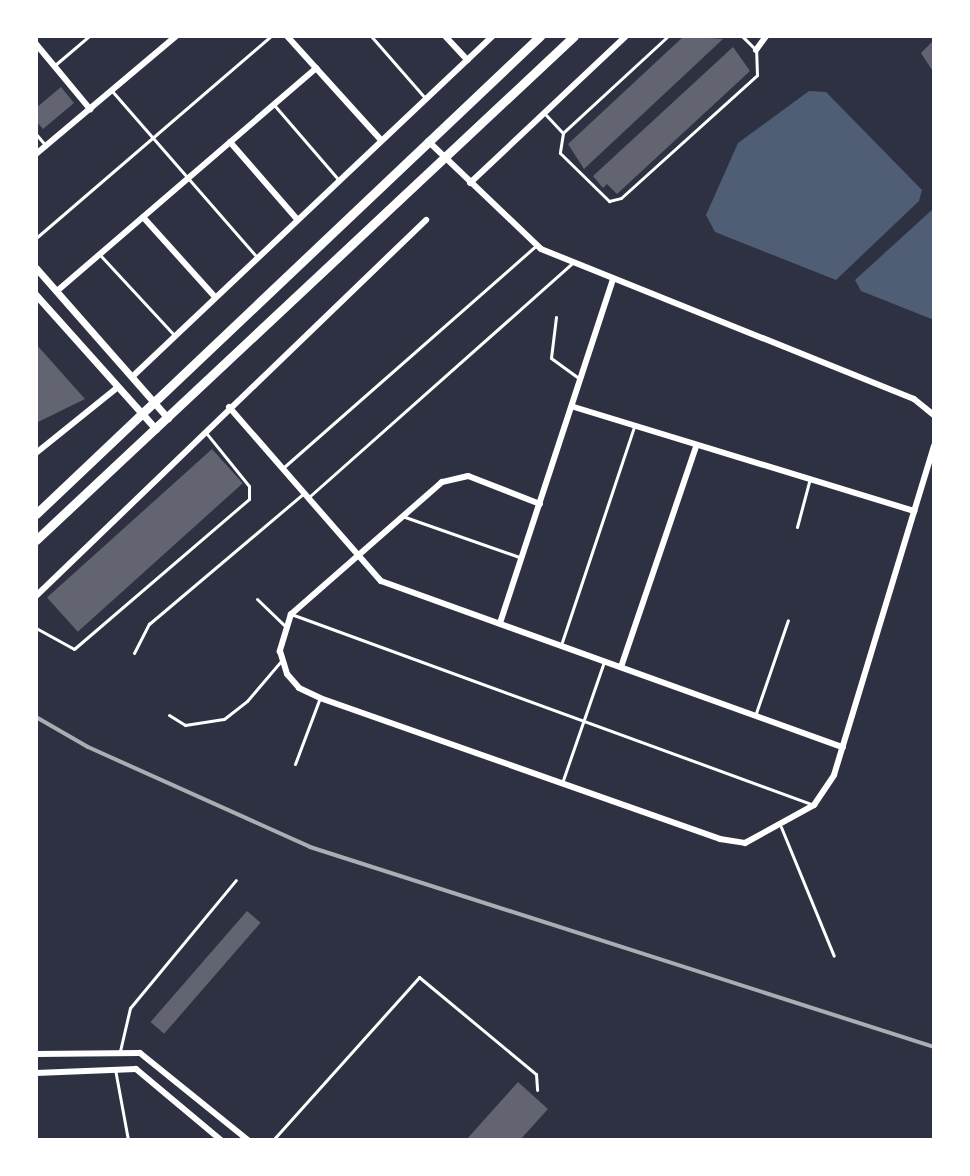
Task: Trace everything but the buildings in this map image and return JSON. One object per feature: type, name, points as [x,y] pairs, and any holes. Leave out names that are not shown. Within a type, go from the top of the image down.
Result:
[{"type":"main road","points":[[36,514],[540,36]]},
{"type":"main road","points":[[36,540],[574,36]]},
{"type":"street","points":[[36,154],[176,36]]},
{"type":"street","points":[[287,36],[380,139]]},
{"type":"street","points":[[445,36],[467,60]]},
{"type":"street","points":[[132,377],[380,139],[493,36]]},
{"type":"street","points":[[470,183],[626,36]]},
{"type":"street","points":[[756,50],[766,36]]},
{"type":"street","points":[[36,44],[90,109]]},
{"type":"street","points":[[57,291],[316,68]]},
{"type":"street","points":[[428,141],[536,246],[613,280],[914,399],[934,415]]},
{"type":"street","points":[[230,142],[297,219]]},
{"type":"street","points":[[143,217],[215,297]]},
{"type":"street","points":[[36,596],[426,220]]},
{"type":"street","points":[[36,268],[168,418]]},
{"type":"street","points":[[500,623],[574,407],[613,280]]},
{"type":"street","points":[[36,295],[156,429]]},
{"type":"street","points":[[36,452],[118,387]]},
{"type":"street","points":[[229,407],[308,494],[358,559],[395,588],[843,747]]},
{"type":"street","points":[[574,407],[809,482],[914,511]]},
{"type":"street","points":[[540,504],[459,475],[442,482],[358,559],[291,614],[284,625],[281,661],[299,688],[320,698],[733,842],[755,841],[814,805],[827,789],[843,747],[934,446]]},
{"type":"street","points":[[621,667],[696,447]]},
{"type":"street","points":[[36,1054],[120,1051],[143,1055],[248,1140]]},
{"type":"street","points":[[36,1073],[139,1070],[221,1140]]},
{"type":"lane","points":[[54,66],[89,36]]},
{"type":"lane","points":[[36,238],[271,36]]},
{"type":"lane","points":[[371,36],[425,98]]},
{"type":"lane","points":[[563,133],[668,36]]},
{"type":"lane","points":[[545,113],[563,133],[562,156],[605,198],[617,201],[757,75],[756,50],[742,36]]},
{"type":"lane","points":[[112,90],[186,180],[257,257]]},
{"type":"lane","points":[[274,104],[338,179]]},
{"type":"lane","points":[[36,134],[46,146]]},
{"type":"lane","points":[[284,467],[536,246]]},
{"type":"lane","points":[[100,255],[175,336]]},
{"type":"lane","points":[[134,653],[149,624],[308,494],[572,263]]},
{"type":"lane","points":[[556,317],[553,363],[582,379]]},
{"type":"lane","points":[[561,645],[634,427]]},
{"type":"lane","points":[[36,628],[66,649],[74,649],[249,499],[249,486],[205,431]]},
{"type":"lane","points":[[797,527],[809,482]]},
{"type":"lane","points":[[405,517],[522,558]]},
{"type":"lane","points":[[257,599],[284,625]]},
{"type":"lane","points":[[291,614],[814,805]]},
{"type":"lane","points":[[755,717],[788,620]]},
{"type":"lane","points":[[169,715],[185,725],[224,719],[281,661]]},
{"type":"lane","points":[[562,783],[604,661]]},
{"type":"lane","points":[[295,764],[320,698]]},
{"type":"lane","points":[[781,827],[834,956]]},
{"type":"lane","points":[[120,1051],[130,1008],[236,880]]},
{"type":"lane","points":[[273,1140],[419,977],[536,1074],[537,1090]]},
{"type":"lane","points":[[115,1069],[128,1140]]},
{"type":"water","points":[[809,91],[826,92],[922,190],[919,201],[836,280],[715,232],[706,215],[738,143]]},
{"type":"water","points":[[934,208],[934,320],[861,291],[855,280]]},
{"type":"railway","points":[[36,717],[88,747],[310,847],[934,1047]]}]
